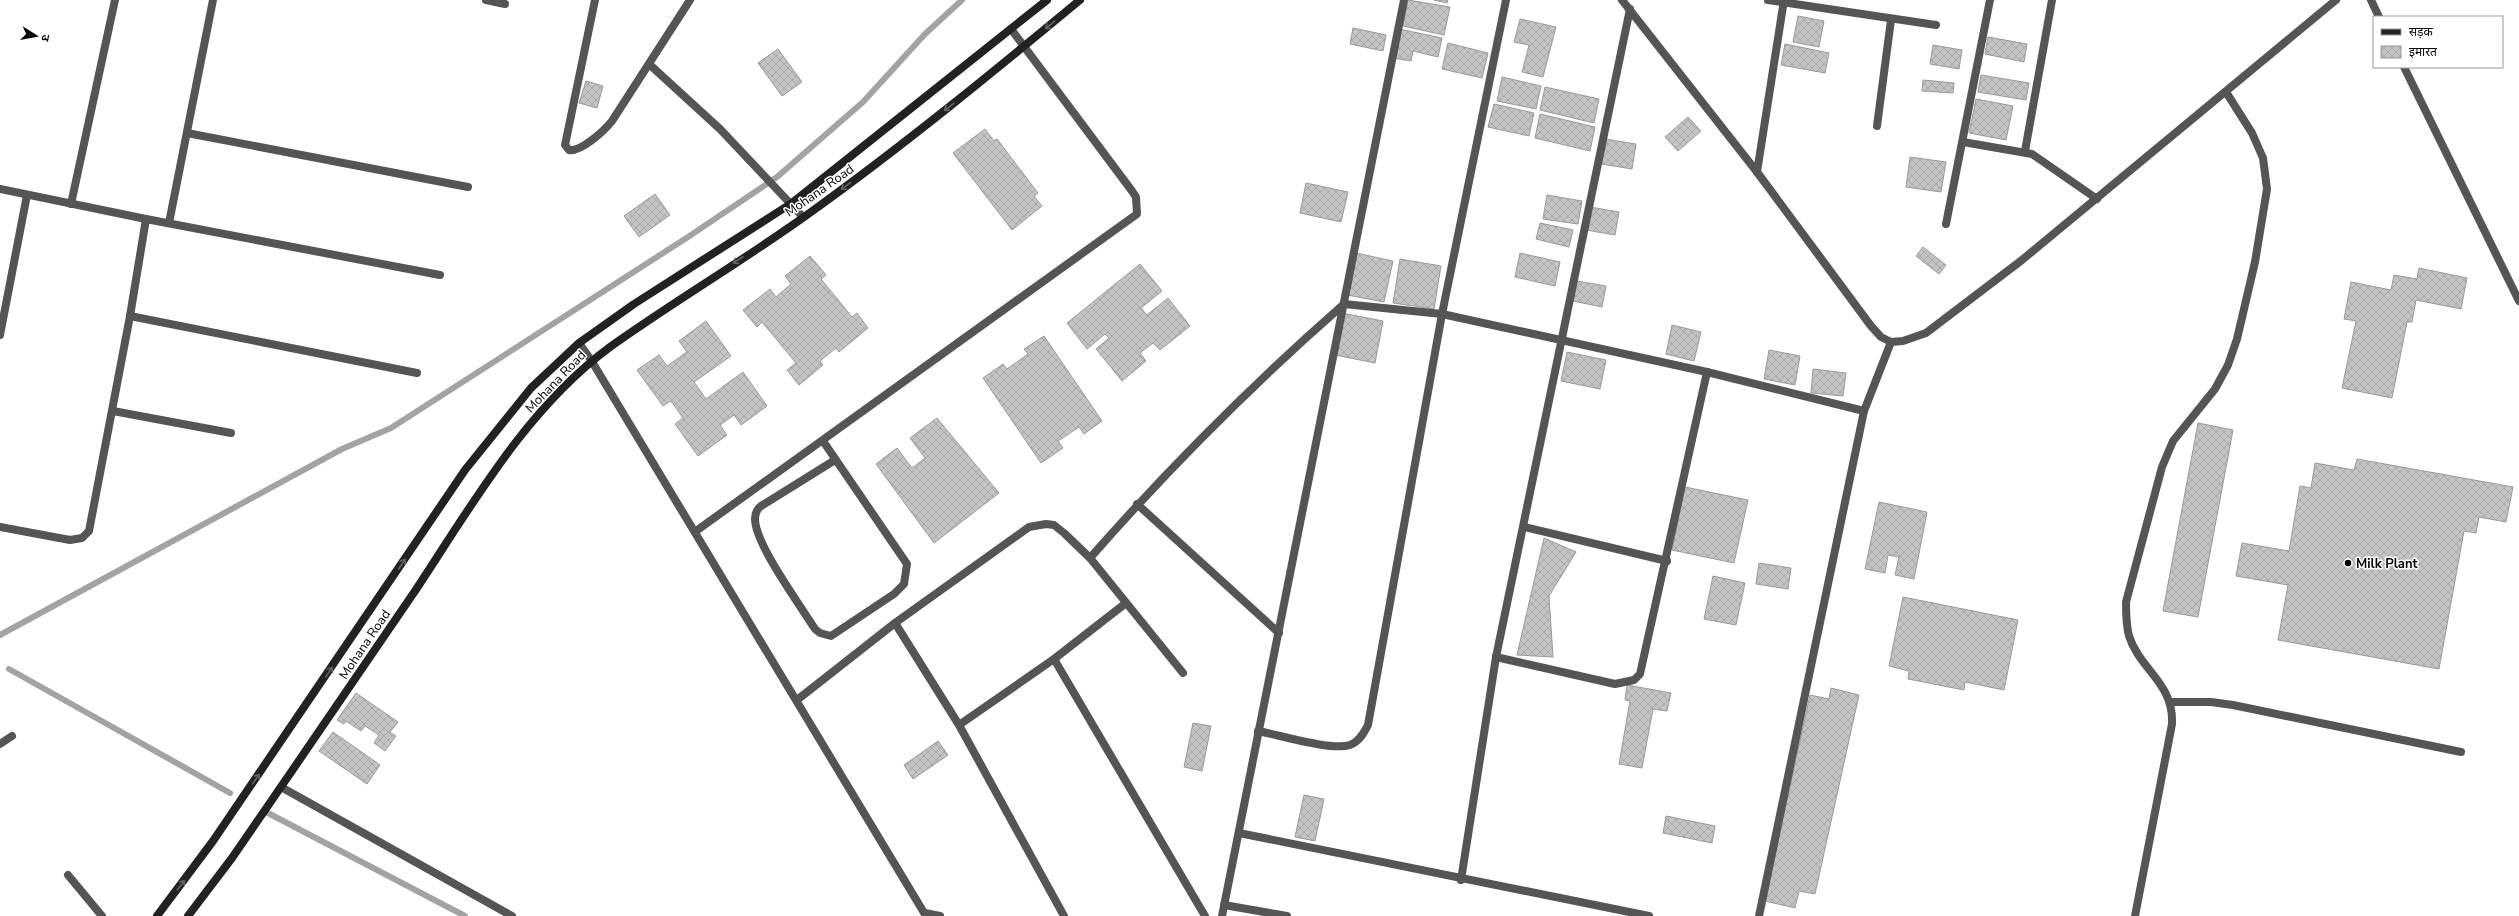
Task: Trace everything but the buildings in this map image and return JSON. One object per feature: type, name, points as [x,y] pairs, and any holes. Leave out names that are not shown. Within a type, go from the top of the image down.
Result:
[{"type":"street","points":[[71,204],[116,0]]},
{"type":"street","points":[[169,223],[213,0]]},
{"type":"street","points":[[486,0],[505,4]]},
{"type":"street","points":[[595,0],[566,149],[576,150],[607,127],[690,0]]},
{"type":"street","name":"Mohana Road","points":[[157,916],[222,829],[465,470],[531,388],[578,343],[634,304],[792,203],[1047,0]]},
{"type":"street","name":"Mohana Road","points":[[188,916],[232,858],[281,787],[502,461],[540,413],[591,360],[803,217],[872,167],[1025,46],[1080,0]]},
{"type":"street","points":[[1222,916],[1404,0]]},
{"type":"street","points":[[1258,731],[1337,747],[1351,745],[1362,737],[1368,725],[1442,314],[1506,0]]},
{"type":"street","points":[[1622,0],[1757,172],[1871,326],[1881,337],[1891,342],[1903,341],[1926,333],[2022,260],[2336,0]]},
{"type":"street","points":[[1768,0],[1784,1],[1891,20],[1936,26]]},
{"type":"street","points":[[1946,224],[1990,0]]},
{"type":"street","points":[[2024,151],[2052,0]]},
{"type":"street","points":[[2371,0],[2379,16]]},
{"type":"street","points":[[1757,172],[1784,1]]},
{"type":"street","points":[[1461,880],[1496,657],[1630,9]]},
{"type":"street","points":[[1877,126],[1891,20]]},
{"type":"street","points":[[696,531],[1137,214],[1136,197],[1132,191],[1011,29]]},
{"type":"street","points":[[649,64],[720,129],[792,203],[803,217]]},
{"type":"street","points":[[2404,68],[2519,301]]},
{"type":"street","points":[[2135,916],[2172,724],[2173,708],[2130,638],[2126,620],[2126,602],[2162,467],[2173,441],[2215,389],[2228,365],[2237,339],[2256,262],[2267,189],[2263,158],[2252,133],[2226,92]]},
{"type":"street","points":[[187,133],[468,186]]},
{"type":"street","points":[[1963,142],[2024,151],[2040,158],[2097,199]]},
{"type":"street","points":[[0,189],[146,219],[440,275]]},
{"type":"street","points":[[0,335],[27,195]]},
{"type":"street","points":[[0,527],[70,540],[82,538],[91,525],[113,411],[146,219]]},
{"type":"street","points":[[1090,558],[1137,504],[1205,434],[1344,304],[1442,314],[1562,339],[1707,372],[1864,411]]},
{"type":"street","points":[[130,316],[417,373]]},
{"type":"street","points":[[1759,916],[1864,411],[1891,342]]},
{"type":"street","points":[[578,343],[591,360],[696,531],[926,915],[940,916]]},
{"type":"street","points":[[1496,657],[1615,684],[1634,680],[1644,665],[1707,372]]},
{"type":"street","points":[[113,411],[231,433]]},
{"type":"street","points":[[823,441],[907,564],[907,574],[904,584],[894,594],[831,636],[820,633],[815,629],[762,542],[755,519],[756,510],[761,506],[835,460]]},
{"type":"street","points":[[1137,504],[1278,633]]},
{"type":"street","points":[[797,700],[895,622],[1029,527],[1038,524],[1054,525],[1090,558],[1183,673]]},
{"type":"street","points":[[1524,527],[1667,561]]},
{"type":"street","points":[[958,725],[1054,659],[1126,603]]},
{"type":"street","points":[[895,622],[958,725],[1064,916]]},
{"type":"street","points":[[1054,659],[1205,916]]},
{"type":"street","points":[[2170,702],[2211,702],[2233,705],[2461,752]]},
{"type":"street","points":[[0,744],[12,736]]},
{"type":"street","points":[[281,787],[512,916]]},
{"type":"street","points":[[1238,833],[1461,880],[1649,916]]},
{"type":"street","points":[[68,875],[102,916]]},
{"type":"street","points":[[1224,905],[1287,916]]},
{"type":"waterway","points":[[0,635],[342,449],[391,428],[688,237],[777,177],[863,102],[925,34],[962,0]]},
{"type":"waterway","points":[[9,669],[230,793]]},
{"type":"waterway","points":[[266,812],[465,916]]},
{"type":"place","name":"Milk Plant","points":[[2348,563]]}]
